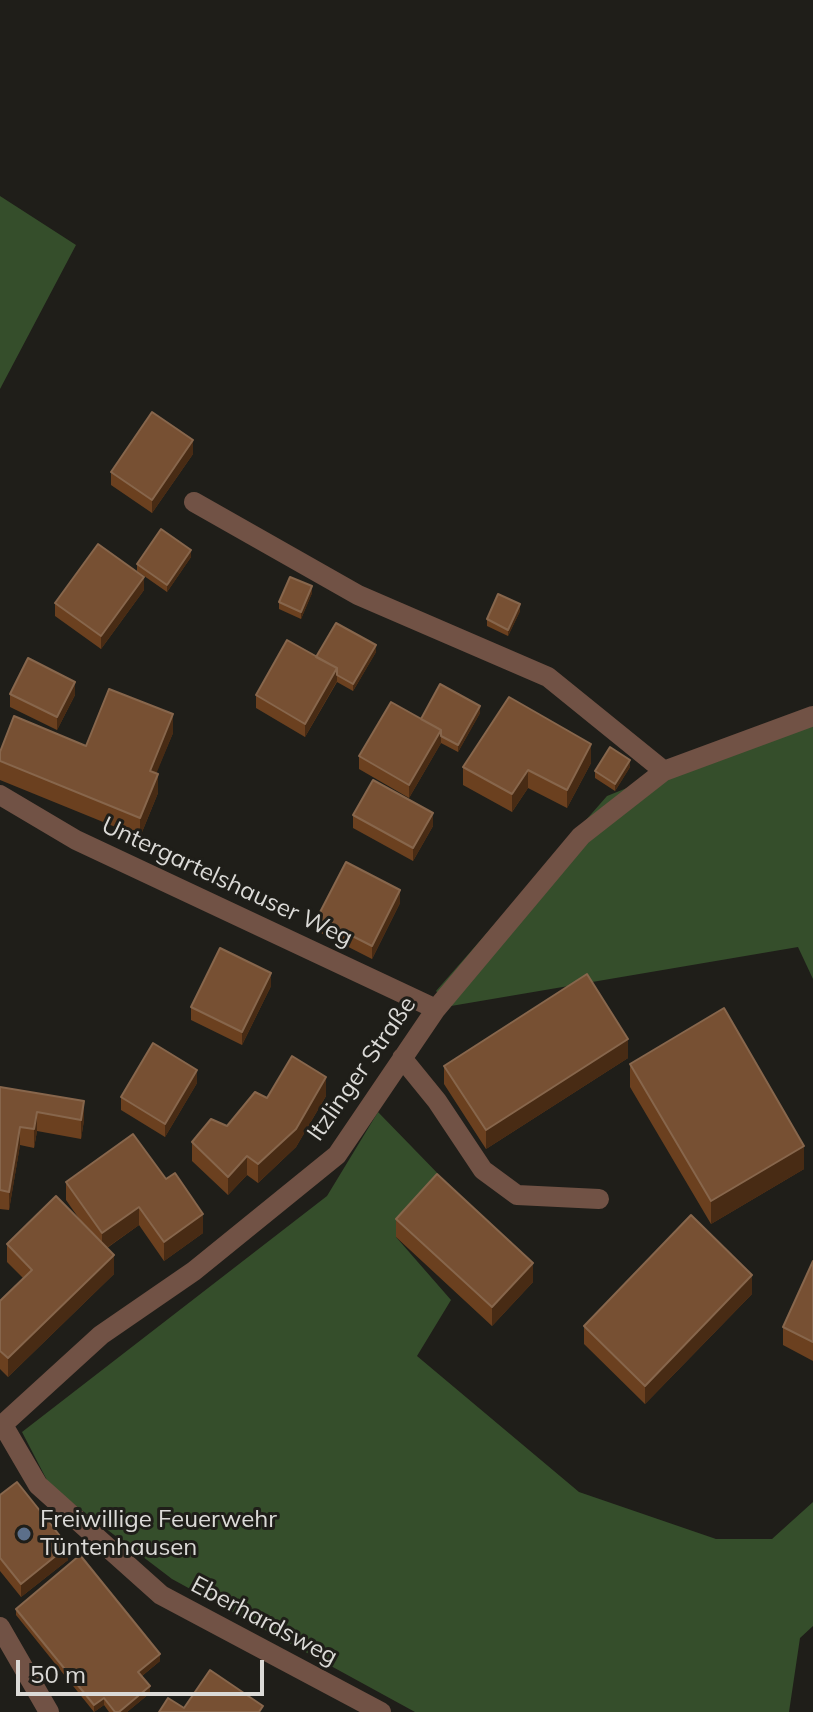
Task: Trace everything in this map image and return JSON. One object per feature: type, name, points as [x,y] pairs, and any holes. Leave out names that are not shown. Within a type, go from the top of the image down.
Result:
[{"type":"street","points":[[194,502],[358,595],[548,677],[664,771]]},
{"type":"street","name":"Itzlinger Straße","points":[[1,1426],[101,1335],[194,1271],[337,1155],[436,1009],[581,836],[664,771],[808,718]]},
{"type":"street","name":"Untergartelshauser Weg","points":[[0,795],[76,840],[436,1009]]},
{"type":"street","points":[[402,1058],[437,1101],[483,1170],[517,1195],[599,1199]]},
{"type":"street","name":"Eberhardsweg","points":[[1,1426],[38,1485],[161,1595],[381,1712]]},
{"type":"street","points":[[0,1627],[49,1712]]},
{"type":"green space","points":[[0,196],[76,245],[0,389]]},
{"type":"green space","points":[[813,713],[813,979],[798,947],[451,1006],[436,991],[607,796]]},
{"type":"green space","points":[[378,1112],[447,1183],[396,1237],[451,1300],[417,1356],[579,1492],[716,1539],[772,1539],[813,1502],[813,1626],[800,1638],[789,1712],[415,1712],[172,1579],[50,1486],[22,1432],[327,1196]]},
{"type":"building","points":[[152,412],[193,440],[152,500],[111,472]]},
{"type":"building","points":[[161,529],[191,550],[167,585],[137,564]]},
{"type":"building","points":[[98,544],[144,577],[101,636],[55,603]]},
{"type":"building","points":[[290,577],[312,586],[301,612],[279,602]]},
{"type":"building","points":[[498,594],[520,604],[508,630],[487,619]]},
{"type":"building","points":[[336,623],[376,645],[353,684],[337,675],[337,668],[316,657]]},
{"type":"building","points":[[287,640],[337,668],[305,724],[256,695]]},
{"type":"building","points":[[28,658],[75,682],[57,717],[10,694]]},
{"type":"building","points":[[440,684],[480,706],[458,745],[441,736],[441,730],[421,719]]},
{"type":"building","points":[[109,689],[173,714],[150,771],[158,774],[140,818],[0,761],[0,752],[14,716],[86,746]]},
{"type":"building","points":[[509,697],[591,744],[567,790],[528,770],[512,794],[463,767]]},
{"type":"building","points":[[391,702],[441,730],[409,785],[359,756]]},
{"type":"building","points":[[610,747],[630,760],[615,784],[595,771]]},
{"type":"building","points":[[373,780],[433,813],[413,848],[353,815]]},
{"type":"building","points":[[346,862],[400,890],[372,946],[317,918]]},
{"type":"building","points":[[220,948],[271,973],[242,1032],[191,1007]]},
{"type":"building","points":[[587,974],[628,1039],[486,1130],[444,1066]]},
{"type":"building","points":[[724,1008],[804,1146],[711,1201],[630,1064]]},
{"type":"building","points":[[153,1043],[197,1070],[165,1124],[121,1097]]},
{"type":"building","points":[[292,1056],[326,1077],[296,1129],[258,1164],[247,1156],[228,1177],[192,1142],[211,1119],[227,1126],[255,1092],[267,1098]]},
{"type":"building","points":[[0,1087],[84,1101],[81,1120],[37,1112],[34,1129],[20,1127],[9,1192],[0,1190]]},
{"type":"building","points":[[133,1134],[166,1179],[175,1173],[203,1214],[164,1242],[139,1207],[102,1233],[66,1182]]},
{"type":"building","points":[[437,1174],[533,1263],[492,1307],[396,1219]]},
{"type":"building","points":[[56,1196],[114,1255],[8,1358],[0,1351],[0,1301],[32,1270],[7,1244]]},
{"type":"building","points":[[691,1215],[752,1275],[645,1386],[584,1326]]},
{"type":"building","points":[[813,1261],[813,1342],[783,1327]]},
{"type":"building","name":"Freiwillige Feuerwehr Tüntenhausen","points":[[17,1482],[68,1546],[21,1584],[0,1558],[0,1495]]},
{"type":"building","points":[[80,1555],[160,1654],[138,1672],[150,1686],[119,1712],[115,1712],[104,1698],[94,1705],[16,1609]]},
{"type":"building","points":[[210,1670],[263,1706],[259,1712],[159,1712],[168,1698],[184,1708]]},
{"type":"place","name":"Freiwillige Feuerwehr Tüntenhausen","points":[[24,1534]]}]
